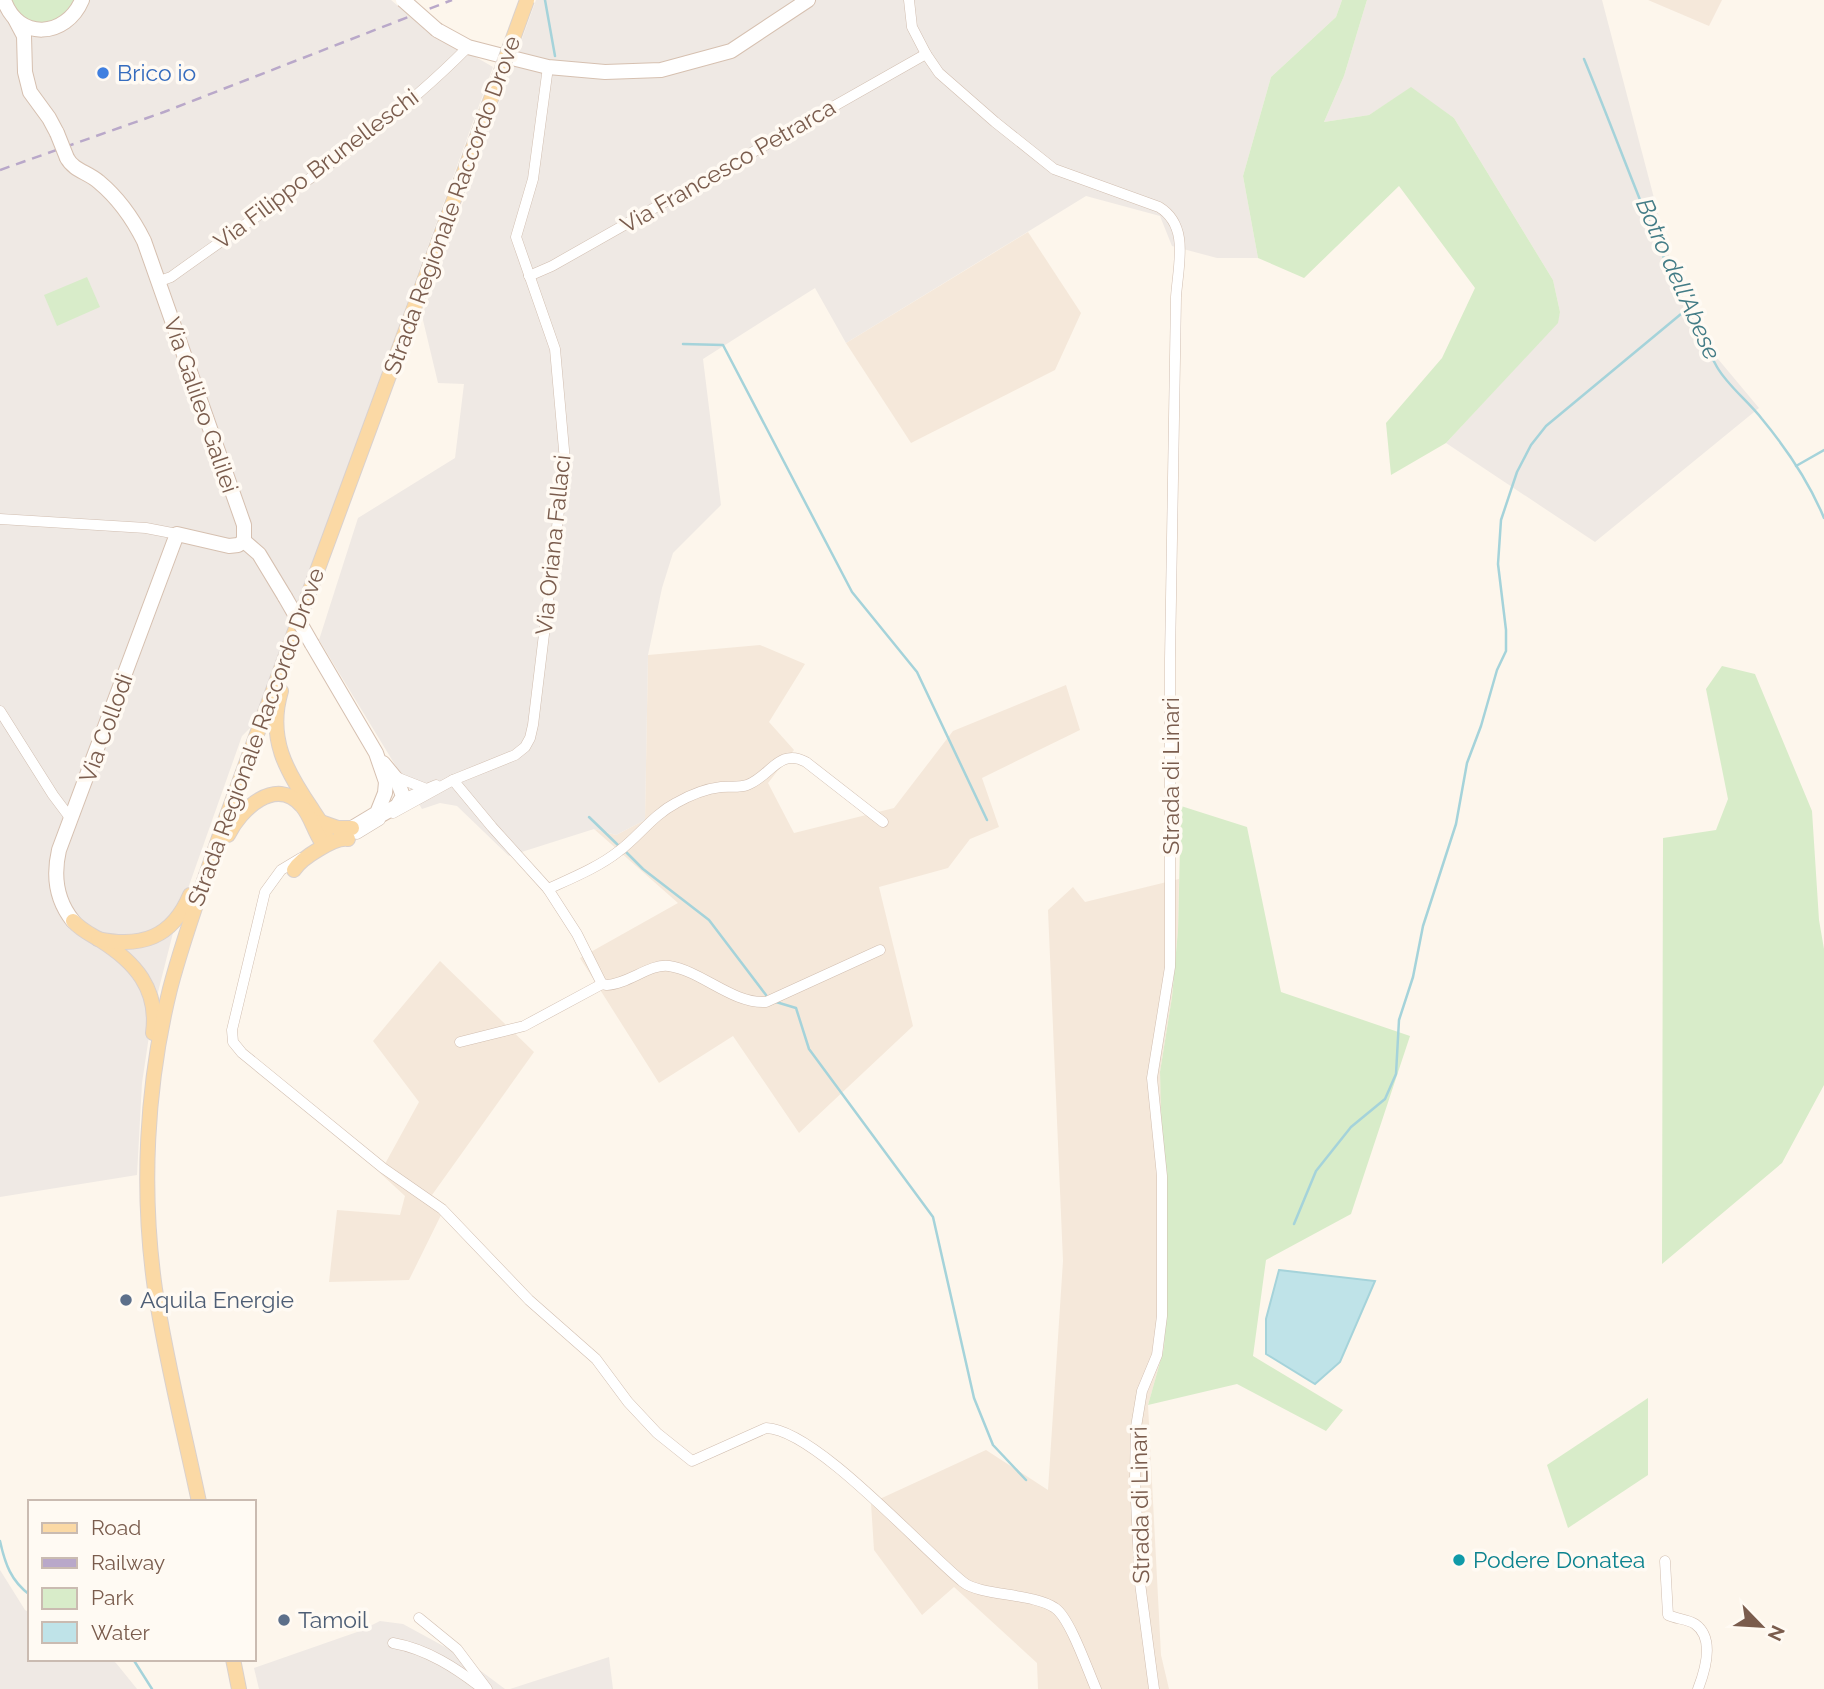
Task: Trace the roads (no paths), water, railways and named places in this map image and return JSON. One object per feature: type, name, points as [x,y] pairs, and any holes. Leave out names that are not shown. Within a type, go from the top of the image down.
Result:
[{"type":"main road","name":"Strada Regionale Raccordo Drove","points":[[199,1500],[155,1289],[149,1215],[149,1124],[157,1055],[172,980],[191,917],[258,732],[527,0]]},
{"type":"main road","points":[[298,864],[316,824],[284,761],[275,721],[283,686],[311,608],[315,576]]},
{"type":"main road","points":[[98,939],[120,943],[144,941],[166,930],[177,919],[191,894],[241,757],[258,732]]},
{"type":"main road","points":[[172,980],[187,950],[228,835],[245,809],[265,797],[285,796],[301,804],[316,824],[326,832],[326,844]]},
{"type":"main road","points":[[316,824],[352,834]]},
{"type":"main road","points":[[298,864],[326,844],[352,834]]},
{"type":"main road","points":[[73,921],[135,967],[152,998],[154,1023],[145,1096],[149,1124]]},
{"type":"main road","points":[[233,1661],[239,1689]]},
{"type":"street","points":[[24,63],[35,43],[51,29],[71,19],[82,0]]},
{"type":"street","points":[[403,0],[437,30],[468,47],[499,55]]},
{"type":"street","points":[[516,59],[548,67],[605,72],[661,70],[732,51],[808,0]]},
{"type":"street","name":"Strada di Linari","points":[[909,0],[912,27],[926,54],[939,73],[958,91],[1054,169],[1159,206],[1171,214],[1177,225],[1180,243],[1175,311],[1170,967],[1152,1078],[1162,1176],[1162,1316],[1157,1355],[1142,1391],[1138,1415],[1135,1479],[1140,1583],[1154,1689]]},
{"type":"street","points":[[7,9],[32,29],[51,29]]},
{"type":"street","name":"Via Galileo Galilei","points":[[7,9],[24,36],[24,63],[30,92],[57,133],[67,158],[72,166],[100,182],[128,215],[144,241],[244,525],[244,541]]},
{"type":"street","name":"Via Filippo Brunelleschi","points":[[158,282],[171,276],[341,154],[415,95],[468,47]]},
{"type":"street","name":"Via Francesco Petrarca","points":[[529,276],[552,266],[926,54]]},
{"type":"street","name":"Via Oriana Fallaci","points":[[422,793],[515,755],[525,747],[533,725],[565,461],[555,349],[516,237],[533,179],[548,67]]},
{"type":"street","points":[[0,519],[146,528],[229,545],[238,545],[244,541],[257,551],[391,781],[403,792],[397,806],[352,834]]},
{"type":"street","name":"Via Collodi","points":[[73,921],[61,901],[56,875],[59,853],[177,534]]},
{"type":"street","points":[[0,711],[71,819]]},
{"type":"street","points":[[548,889],[575,877],[621,849],[655,816],[674,803],[703,790],[747,785],[790,757],[798,757],[806,762],[883,822]]},
{"type":"street","points":[[458,778],[548,889],[577,934],[602,984]]},
{"type":"street","points":[[391,781],[422,793]]},
{"type":"street","points":[[377,813],[391,781]]},
{"type":"street","points":[[352,834],[377,813],[402,799],[422,793]]},
{"type":"street","points":[[422,793],[298,864],[277,884],[264,903],[232,1030],[233,1042],[242,1053],[372,1160],[442,1209],[529,1300],[596,1359],[628,1402],[656,1433],[692,1461],[766,1428],[776,1428],[807,1443],[890,1514],[965,1585],[1056,1608],[1068,1625],[1096,1689]]},
{"type":"street","points":[[460,1042],[524,1026],[602,984],[612,985],[660,965],[667,965],[704,979],[748,999],[766,1002],[880,950]]},
{"type":"street","points":[[1665,1561],[1668,1615],[1694,1623],[1701,1630],[1705,1642],[1707,1656],[1699,1689]]},
{"type":"street","points":[[419,1618],[457,1649],[485,1689]]},
{"type":"street","points":[[393,1643],[418,1649],[446,1663],[485,1689]]},
{"type":"water","points":[[1279,1270],[1375,1281],[1340,1362],[1315,1384],[1266,1354],[1266,1319]]},
{"type":"waterway","points":[[545,0],[555,56]]},
{"type":"waterway","name":"Botro dell'Abese","points":[[1584,59],[1662,254],[1697,330],[1722,374],[1771,430],[1805,479],[1824,518]]},
{"type":"waterway","points":[[1294,1224],[1316,1171],[1351,1127],[1385,1099],[1396,1074],[1399,1020],[1413,977],[1423,926],[1456,824],[1467,763],[1497,670],[1506,651],[1498,564],[1501,520],[1517,472],[1531,445],[1546,426],[1687,309]]},
{"type":"waterway","points":[[683,344],[723,345],[852,592],[917,672],[987,820]]},
{"type":"waterway","points":[[1796,466],[1824,450]]},
{"type":"waterway","points":[[589,817],[620,847]]},
{"type":"waterway","points":[[625,851],[643,869],[709,920],[766,995]]},
{"type":"waterway","points":[[776,1002],[796,1008],[809,1049],[933,1217],[974,1398],[993,1445],[1026,1480]]},
{"type":"waterway","points":[[0,1541],[10,1571],[28,1593]]},
{"type":"waterway","points":[[134,1661],[152,1689]]},
{"type":"railway","points":[[0,170],[164,112],[452,0]]},
{"type":"place","name":"Brico io","points":[[103,73]]},
{"type":"place","name":"Aquila Energie","points":[[126,1300]]},
{"type":"place","name":"Podere Donatea","points":[[1459,1560]]},
{"type":"place","name":"Tamoil","points":[[284,1620]]}]
